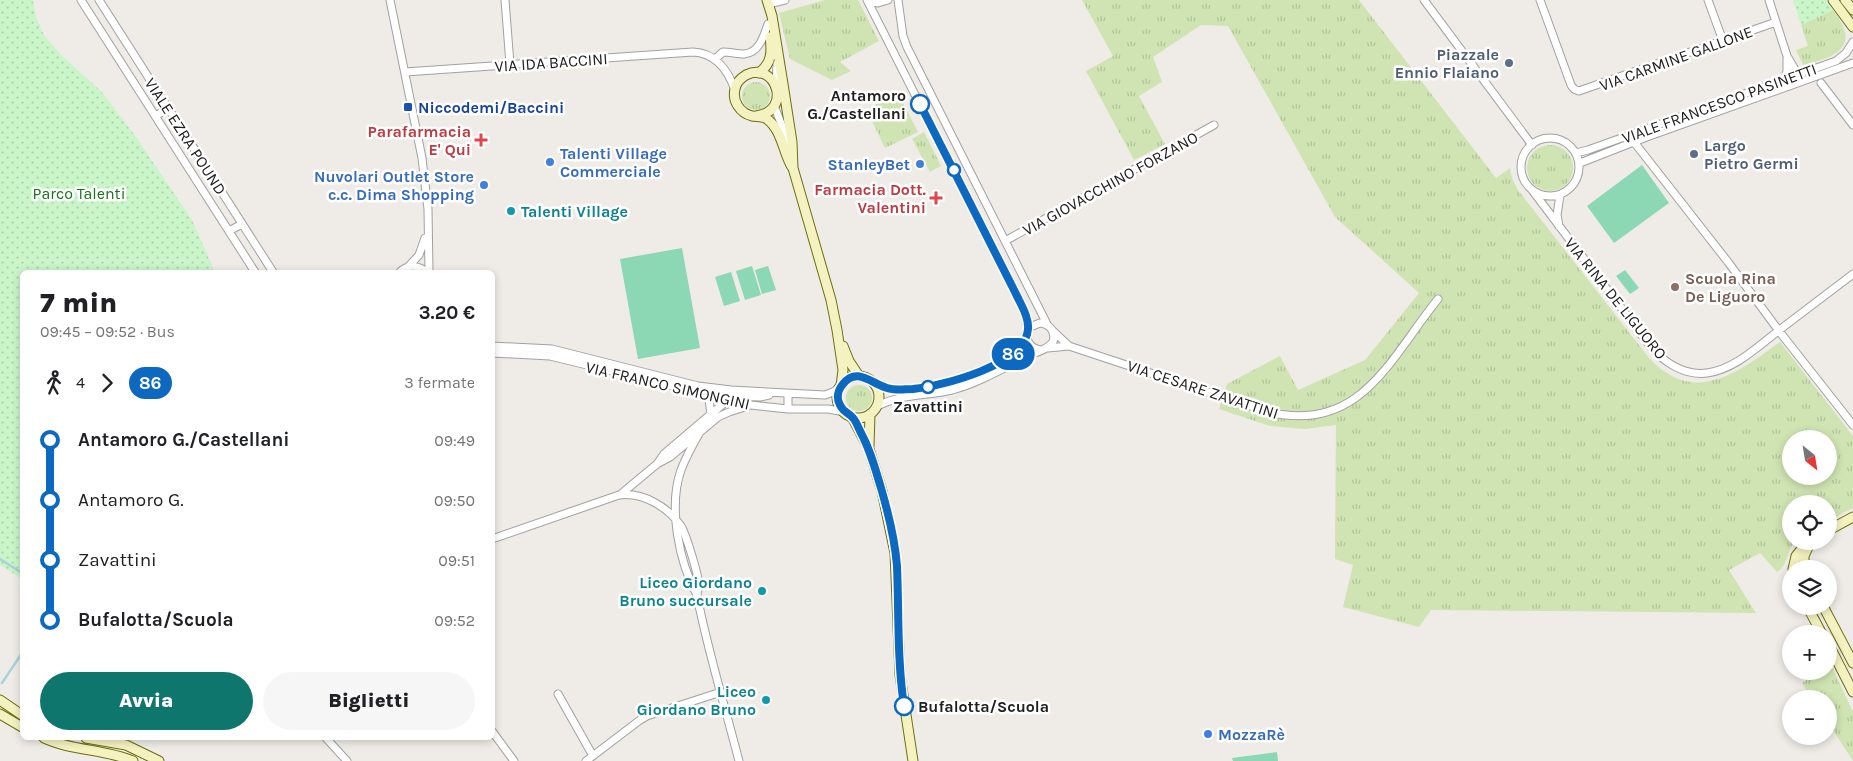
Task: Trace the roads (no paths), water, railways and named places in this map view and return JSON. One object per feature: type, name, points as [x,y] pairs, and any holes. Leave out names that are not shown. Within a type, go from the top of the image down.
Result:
[{"type":"street","name":"VIALE EZRA POUND","points":[[82,0],[254,270]]},
{"type":"street","name":"VIALE EZRA POUND","points":[[99,0],[272,270]]},
{"type":"street","points":[[390,0],[422,158],[428,226],[428,270]]},
{"type":"street","points":[[505,0],[510,64]]},
{"type":"street","points":[[768,2],[785,0]]},
{"type":"street","points":[[868,0],[878,3],[888,0]]},
{"type":"street","points":[[841,386],[849,379],[859,376],[871,380],[882,387],[898,390],[926,387],[961,379],[1013,355],[1021,346],[1028,332],[1035,324],[1042,323],[1049,327],[1054,337],[1053,342],[1043,350],[1030,346],[1027,340],[1028,332],[1026,317],[1016,294],[868,0]]},
{"type":"street","name":"VIA CESARE ZAVATTINI","points":[[898,0],[906,47],[1049,327],[1069,346],[1268,412],[1286,416],[1314,415],[1340,408],[1371,386],[1438,299]]},
{"type":"street","name":"VIA CARMINE GALLONE","points":[[1540,0],[1571,85],[1576,91],[1584,91],[1776,22]]},
{"type":"street","points":[[1708,0],[1723,41]]},
{"type":"street","points":[[1769,0],[1787,56],[1800,78]]},
{"type":"street","points":[[1833,0],[1853,27]]},
{"type":"street","points":[[1845,0],[1853,10]]},
{"type":"street","points":[[1426,1],[1532,144]]},
{"type":"street","points":[[759,73],[768,65],[771,56],[768,2]]},
{"type":"street","points":[[768,2],[778,54],[793,168],[831,300],[837,330],[843,373],[838,400],[869,449],[882,491],[895,553],[901,683],[913,761]]},
{"type":"street","points":[[768,24],[762,40],[752,52],[743,54],[723,52],[715,59],[728,75],[735,90],[735,100],[738,107],[744,112],[765,118],[776,131],[793,168]]},
{"type":"street","name":"VIALE FRANCESCO PASINETTI","points":[[1580,163],[1800,78],[1838,60],[1846,53],[1853,42]]},
{"type":"street","name":"VIA IDA BACCINI","points":[[405,72],[698,52],[715,59]]},
{"type":"street","points":[[756,116],[765,114],[774,106],[778,96],[776,86],[778,54]]},
{"type":"street","points":[[1784,80],[1788,71],[1787,56]]},
{"type":"street","name":"VIALE FRANCESCO PASINETTI","points":[[1576,153],[1784,80],[1800,78],[1853,63]]},
{"type":"street","points":[[735,90],[742,77],[750,73],[768,76],[776,86]]},
{"type":"street","points":[[1821,83],[1853,125]]},
{"type":"street","points":[[774,106],[792,152]]},
{"type":"street","points":[[155,116],[168,109]]},
{"type":"street","name":"VIA GIOVACCHINO FORZANO","points":[[1005,241],[1214,125]]},
{"type":"street","points":[[1556,138],[1564,141],[1576,153],[1580,163],[1577,178],[1573,185],[1560,195],[1550,196],[1532,190],[1522,176],[1522,158],[1532,144],[1539,140],[1556,138]]},
{"type":"street","points":[[1634,142],[1778,331],[1853,425]]},
{"type":"street","name":"VIA RINA DE LIGUORO","points":[[1532,190],[1650,346],[1670,364],[1683,370],[1698,373],[1716,371],[1741,359],[1853,274]]},
{"type":"street","name":"VIA RINA DE LIGUORO","points":[[1559,226],[1557,215],[1560,195]]},
{"type":"street","points":[[229,231],[242,224]]},
{"type":"street","points":[[403,270],[416,260],[421,251],[428,226]]},
{"type":"street","points":[[408,267],[419,267],[424,270]]},
{"type":"street","points":[[837,330],[847,356],[859,376]]},
{"type":"street","name":"VIA FRANCO SIMONGINI","points":[[495,346],[552,349],[698,386],[731,390],[825,395],[841,386]]},
{"type":"street","name":"VIA CESARE ZAVATTINI","points":[[876,407],[888,401],[938,393],[965,386],[1043,350],[1069,346]]},
{"type":"street","name":"VIA FRANCO SIMONGINI","points":[[495,354],[550,356],[751,405],[788,409],[822,409],[848,414]]},
{"type":"street","points":[[848,414],[861,417],[870,414],[876,407],[879,402],[879,392],[871,380]]},
{"type":"street","points":[[657,464],[664,454],[726,400],[735,395],[760,397],[777,393]]},
{"type":"street","points":[[788,394],[788,409]]},
{"type":"street","points":[[706,395],[709,400],[711,414]]},
{"type":"street","points":[[619,495],[724,414],[751,405]]},
{"type":"street","points":[[869,449],[870,414]]},
{"type":"street","points":[[700,432],[681,470],[678,481],[675,519],[689,580],[697,595],[739,761]]},
{"type":"street","points":[[495,538],[619,495],[630,494],[650,500],[675,519]]},
{"type":"street","points":[[1837,526],[1853,517]]},
{"type":"street","points":[[1828,615],[1853,662]]},
{"type":"street","points":[[1837,661],[1853,692]]},
{"type":"street","points":[[586,761],[647,716],[721,692]]},
{"type":"street","points":[[558,694],[592,756]]},
{"type":"street","points":[[0,700],[20,714]]},
{"type":"street","points":[[0,714],[20,727]]},
{"type":"street","points":[[495,735],[514,761]]},
{"type":"street","points":[[50,740],[67,746],[120,755],[133,761]]},
{"type":"street","points":[[97,740],[126,745],[159,761]]},
{"type":"street","points":[[328,740],[347,761]]},
{"type":"waterway","points":[[0,559],[20,572]]},
{"type":"waterway","points":[[2,683],[20,656]]},
{"type":"place","name":"Piazzale Ennio Flaiano","points":[[1509,63]]},
{"type":"place","name":"Antamoro G./Castellani","points":[[920,104]]},
{"type":"place","name":"Niccodemi/Baccini","points":[[408,107]]},
{"type":"place","name":"Parafarmacia E' Qui","points":[[481,140]]},
{"type":"place","name":"Largo Pietro Germi","points":[[1694,154]]},
{"type":"place","name":"Talenti Village Commerciale","points":[[550,162]]},
{"type":"place","name":"StanleyBet","points":[[920,164]]},
{"type":"place","name":"Nuvolari Outlet Store c.c. Dima Shopping","points":[[484,185]]},
{"type":"place","name":"Farmacia Dott. Valentini","points":[[936,198]]},
{"type":"place","name":"Talenti Village","points":[[511,211]]},
{"type":"place","name":"Scuola Rina De Liguoro","points":[[1675,287]]},
{"type":"place","name":"Zavattini","points":[[928,387]]},
{"type":"place","name":"Liceo Giordano Bruno succursale","points":[[762,591]]},
{"type":"place","name":"Liceo Giordano Bruno","points":[[766,700]]},
{"type":"place","name":"Bufalotta/Scuola","points":[[904,706]]},
{"type":"place","name":"MozzaRè","points":[[1208,734]]},
{"type":"park label","name":"Parco Talenti","points":[[79,193]]}]
